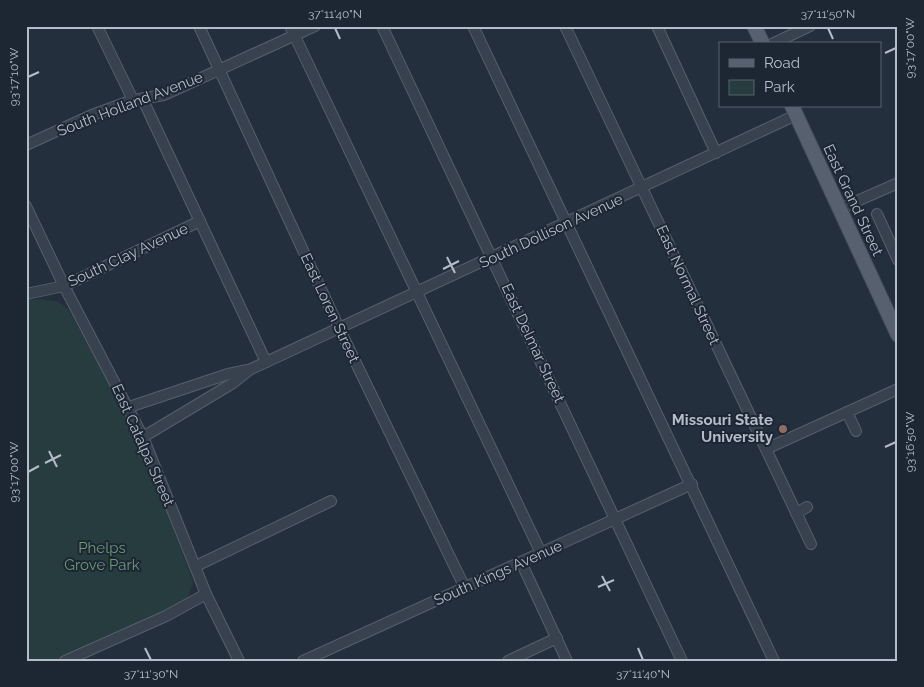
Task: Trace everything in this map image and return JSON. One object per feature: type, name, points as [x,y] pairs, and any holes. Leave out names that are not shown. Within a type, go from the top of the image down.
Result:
[{"type":"main road","points":[[754,26],[761,42]]},
{"type":"main road","name":"East Grand Street","points":[[794,111],[897,330]]},
{"type":"street","points":[[97,26],[138,100],[200,221],[266,362]]},
{"type":"street","name":"East Loren Street","points":[[198,26],[339,328],[465,588]]},
{"type":"street","name":"South Holland Avenue","points":[[26,145],[92,115],[138,100],[164,95],[219,70],[292,31],[315,26]]},
{"type":"street","name":"East Delmar Street","points":[[382,26],[682,661]]},
{"type":"street","points":[[474,26],[774,661]]},
{"type":"street","name":"East Normal Street","points":[[565,26],[811,544]]},
{"type":"street","points":[[657,26],[716,153]]},
{"type":"street","points":[[776,42],[810,26]]},
{"type":"street","points":[[292,31],[541,553]]},
{"type":"street","name":"South Dollison Avenue","points":[[129,407],[228,374],[249,370],[716,153],[794,111]]},
{"type":"street","points":[[839,209],[898,183]]},
{"type":"street","name":"East Catalpa Street","points":[[26,206],[64,286],[129,407],[143,437],[206,594],[239,661]]},
{"type":"street","points":[[877,214],[898,260]]},
{"type":"street","name":"South Clay Avenue","points":[[26,294],[64,286],[200,221]]},
{"type":"street","name":"South Dollison Avenue","points":[[143,437],[233,384],[249,370]]},
{"type":"street","points":[[766,449],[898,389]]},
{"type":"street","points":[[847,412],[856,431]]},
{"type":"street","name":"South Kings Avenue","points":[[303,661],[692,484]]},
{"type":"street","points":[[196,566],[331,501]]},
{"type":"street","points":[[796,513],[808,507]]},
{"type":"street","points":[[521,562],[567,661]]},
{"type":"street","points":[[65,661],[157,620],[206,594]]},
{"type":"street","points":[[508,661],[556,638]]},
{"type":"green space","name":"Phelps Grove Park","points":[[41,299],[59,302],[68,309],[125,408],[145,452],[193,582],[188,597],[182,603],[56,661],[26,661],[26,300]]},
{"type":"place","name":"Missouri State University","points":[[783,429]]}]
